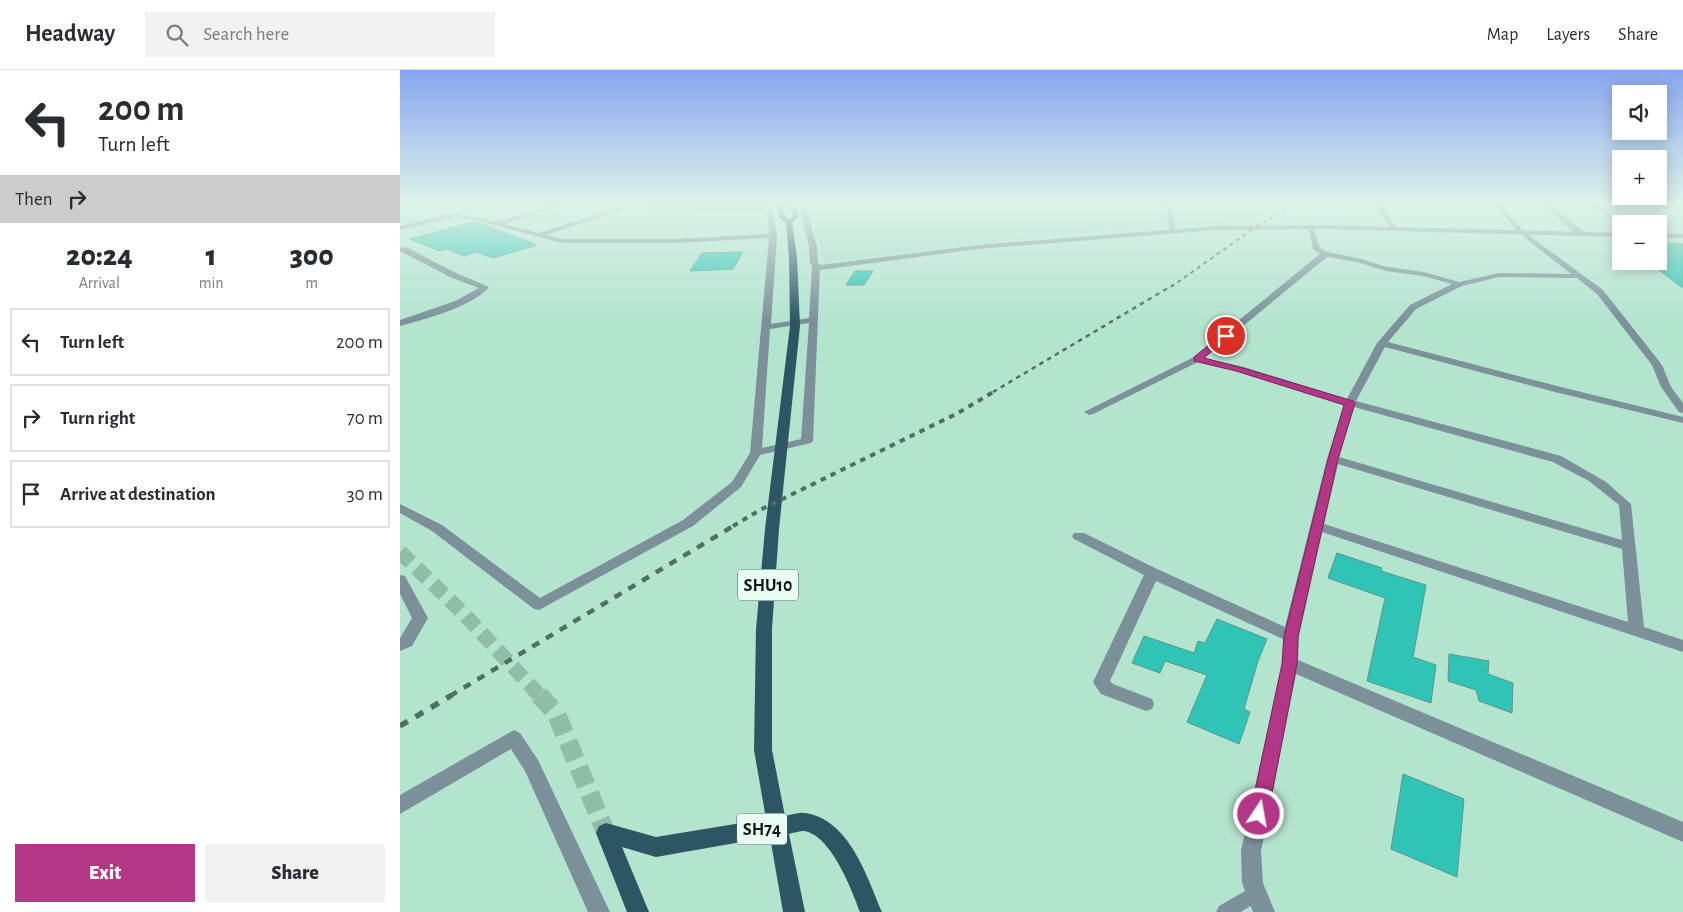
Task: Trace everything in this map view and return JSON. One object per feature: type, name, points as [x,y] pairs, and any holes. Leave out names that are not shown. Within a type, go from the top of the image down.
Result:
[{"type":"main road","name":"SHU10","points":[[791,242],[794,326],[771,538],[764,629],[763,750],[794,912]]},
{"type":"main road","name":"SH74","points":[[638,912],[606,833],[656,847],[804,822],[824,830],[843,854],[858,878],[871,912]]},
{"type":"street","points":[[400,508],[437,528],[539,605],[688,522],[737,484],[756,453],[773,242]]},
{"type":"street","points":[[756,453],[807,441],[816,266],[814,264],[812,242]]},
{"type":"street","points":[[816,266],[833,267],[882,258],[1035,242]]},
{"type":"street","points":[[1315,242],[1317,249],[1324,254],[1358,260],[1386,269],[1424,274],[1459,284]]},
{"type":"street","points":[[1535,242],[1600,292],[1657,364],[1666,387],[1683,410]]},
{"type":"street","points":[[400,323],[463,301],[481,292],[485,287],[453,275],[401,249]]},
{"type":"street","points":[[1089,412],[1198,359],[1324,254]]},
{"type":"street","points":[[1264,912],[1254,894],[1249,867],[1251,851],[1290,664],[1291,636],[1333,459],[1350,403],[1382,343],[1413,307],[1459,284],[1499,275],[1579,276]]},
{"type":"street","points":[[766,327],[814,320]]},
{"type":"street","points":[[1382,343],[1559,390],[1683,420]]},
{"type":"street","points":[[1198,359],[1350,403],[1556,458],[1609,490],[1626,504],[1637,632]]},
{"type":"street","points":[[1333,459],[1630,547]]},
{"type":"street","points":[[1317,526],[1683,646]]},
{"type":"street","points":[[1080,536],[1152,573],[1291,636]]},
{"type":"street","points":[[1146,704],[1107,690],[1101,682],[1152,573]]},
{"type":"street","points":[[400,580],[420,618],[406,642],[400,645]]},
{"type":"street","points":[[1290,664],[1683,832]]},
{"type":"street","points":[[400,805],[514,738],[532,766],[599,912]]},
{"type":"lane","points":[[1225,912],[1254,894]]},
{"type":"shaded area","points":[[818,242],[995,242],[824,262]]},
{"type":"building","points":[[418,242],[530,242],[537,245],[493,258],[477,252],[464,256],[448,249],[440,251]]},
{"type":"building","points":[[1667,243],[1683,244],[1683,288],[1659,270],[1667,270]]},
{"type":"building","points":[[743,252],[733,269],[690,271],[702,253]]},
{"type":"building","points":[[855,271],[873,271],[864,285],[846,285]]},
{"type":"building","points":[[1337,553],[1382,568],[1381,571],[1426,585],[1413,657],[1436,665],[1431,703],[1367,681],[1385,598],[1328,578]]},
{"type":"building","points":[[1217,619],[1267,639],[1258,661],[1244,709],[1250,712],[1239,744],[1187,722],[1207,675],[1165,661],[1160,673],[1132,663],[1144,636],[1194,653],[1198,641],[1205,643]]},
{"type":"building","points":[[1449,654],[1489,661],[1488,674],[1513,683],[1512,713],[1479,701],[1476,690],[1448,681]]},
{"type":"building","points":[[1403,774],[1464,799],[1457,877],[1391,849]]},
{"type":"tunnel","points":[[400,552],[464,614],[540,696]]},
{"type":"tunnel","points":[[539,695],[556,713],[606,833]]},
{"type":"railway","points":[[1171,287],[1234,242]]},
{"type":"railway","points":[[993,392],[1173,285]]},
{"type":"railway","points":[[733,526],[760,510],[958,413],[995,391]]},
{"type":"railway","points":[[450,696],[735,525]]},
{"type":"railway","points":[[400,726],[452,695]]},
{"type":"route","points":[[1226,336],[1198,359],[1350,403],[1333,459],[1291,636],[1290,664],[1259,814]]}]
